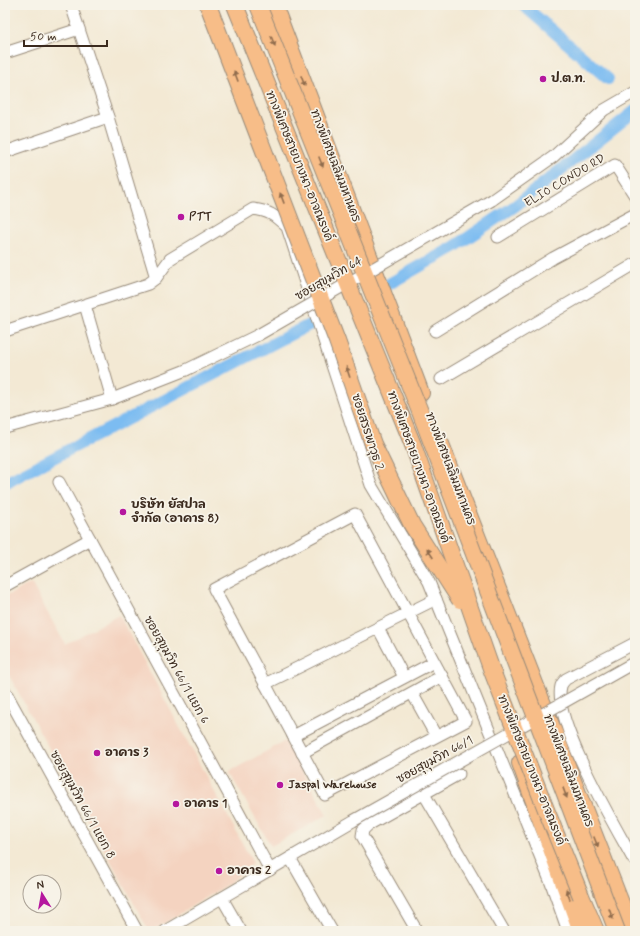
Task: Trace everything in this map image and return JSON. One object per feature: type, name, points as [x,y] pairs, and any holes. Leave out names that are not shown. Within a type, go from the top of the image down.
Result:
[{"type":"highway","points":[[208,5],[337,341],[373,444],[412,525],[474,622]]},
{"type":"highway","name":"ทางพิเศษสายบางนา-อาจณรงค์","points":[[234,5],[413,444],[474,622],[547,812],[596,931]]},
{"type":"highway","points":[[243,5],[411,452],[463,607],[581,931]]},
{"type":"highway","name":"ทางพิเศษสายบางนา-อาจณรงค์","points":[[258,5],[422,416],[617,931]]},
{"type":"highway","name":"ทางพิเศษเฉลิมมหานคร","points":[[274,5],[424,402],[632,931]]},
{"type":"street","points":[[71,5],[108,117],[156,278]]},
{"type":"street","points":[[5,53],[79,29]]},
{"type":"street","name":"ซอยสุขุมวิท 64","points":[[5,428],[112,399],[186,370],[258,335],[492,200],[553,156],[604,110],[635,92]]},
{"type":"street","points":[[5,152],[108,117]]},
{"type":"street","name":"ELIO CONDO RD","points":[[498,237],[615,165],[635,196]]},
{"type":"street","name":"ซอยสรรพาวุธ 2","points":[[5,331],[148,284],[156,278],[170,259],[253,209],[265,210],[275,216],[287,227],[371,485],[429,582],[551,883],[568,931]]},
{"type":"street","points":[[435,331],[553,258],[635,214]]},
{"type":"street","points":[[441,380],[635,264]]},
{"type":"street","points":[[85,305],[112,399]]},
{"type":"street","name":"ซอยสุขุมวิท 66/1 แยก 6","points":[[59,482],[270,870]]},
{"type":"street","points":[[355,514],[408,613],[466,721],[325,796],[214,589],[355,514]]},
{"type":"street","points":[[5,586],[90,539]]},
{"type":"street","points":[[265,684],[436,599]]},
{"type":"street","points":[[378,628],[404,677]]},
{"type":"street","points":[[633,859],[581,761],[560,699],[561,684],[566,679],[635,644]]},
{"type":"street","points":[[293,736],[434,662]]},
{"type":"street","name":"ซอยสุขุมวิท 66/1","points":[[165,931],[353,821],[635,662]]},
{"type":"street","points":[[302,753],[442,676]]},
{"type":"street","name":"ซอยสุขุมวิท 66/1 แยก 8","points":[[5,690],[137,931]]},
{"type":"street","points":[[412,693],[436,736]]},
{"type":"street","points":[[417,931],[362,836],[363,830],[368,824],[459,774]]},
{"type":"street","points":[[424,794],[504,931]]},
{"type":"street","points":[[290,858],[332,931]]},
{"type":"street","points":[[222,898],[241,931]]},
{"type":"shaded area","points":[[31,583],[65,644],[119,615],[253,863],[228,884],[152,931],[149,931],[5,668],[5,597]]},
{"type":"shaded area","points":[[285,741],[327,815],[271,846],[229,772]]},
{"type":"waterway","points":[[523,5],[608,79]]},
{"type":"waterway","points":[[387,285],[454,247],[515,206],[635,111]]},
{"type":"waterway","points":[[5,483],[309,325]]},
{"type":"place","name":"ป.ต.ท.","points":[[543,79]]},
{"type":"place","name":"PTT","points":[[181,217]]},
{"type":"place","name":"บริษัท ยัสปาล จำกัด (อาคาร 8)","points":[[123,512]]},
{"type":"place","name":"อาคาร 3","points":[[97,753]]},
{"type":"place","name":"Jaspal Warehouse","points":[[280,785]]},
{"type":"place","name":"อาคาร 1","points":[[176,804]]},
{"type":"place","name":"อาคาร 2","points":[[219,871]]}]
